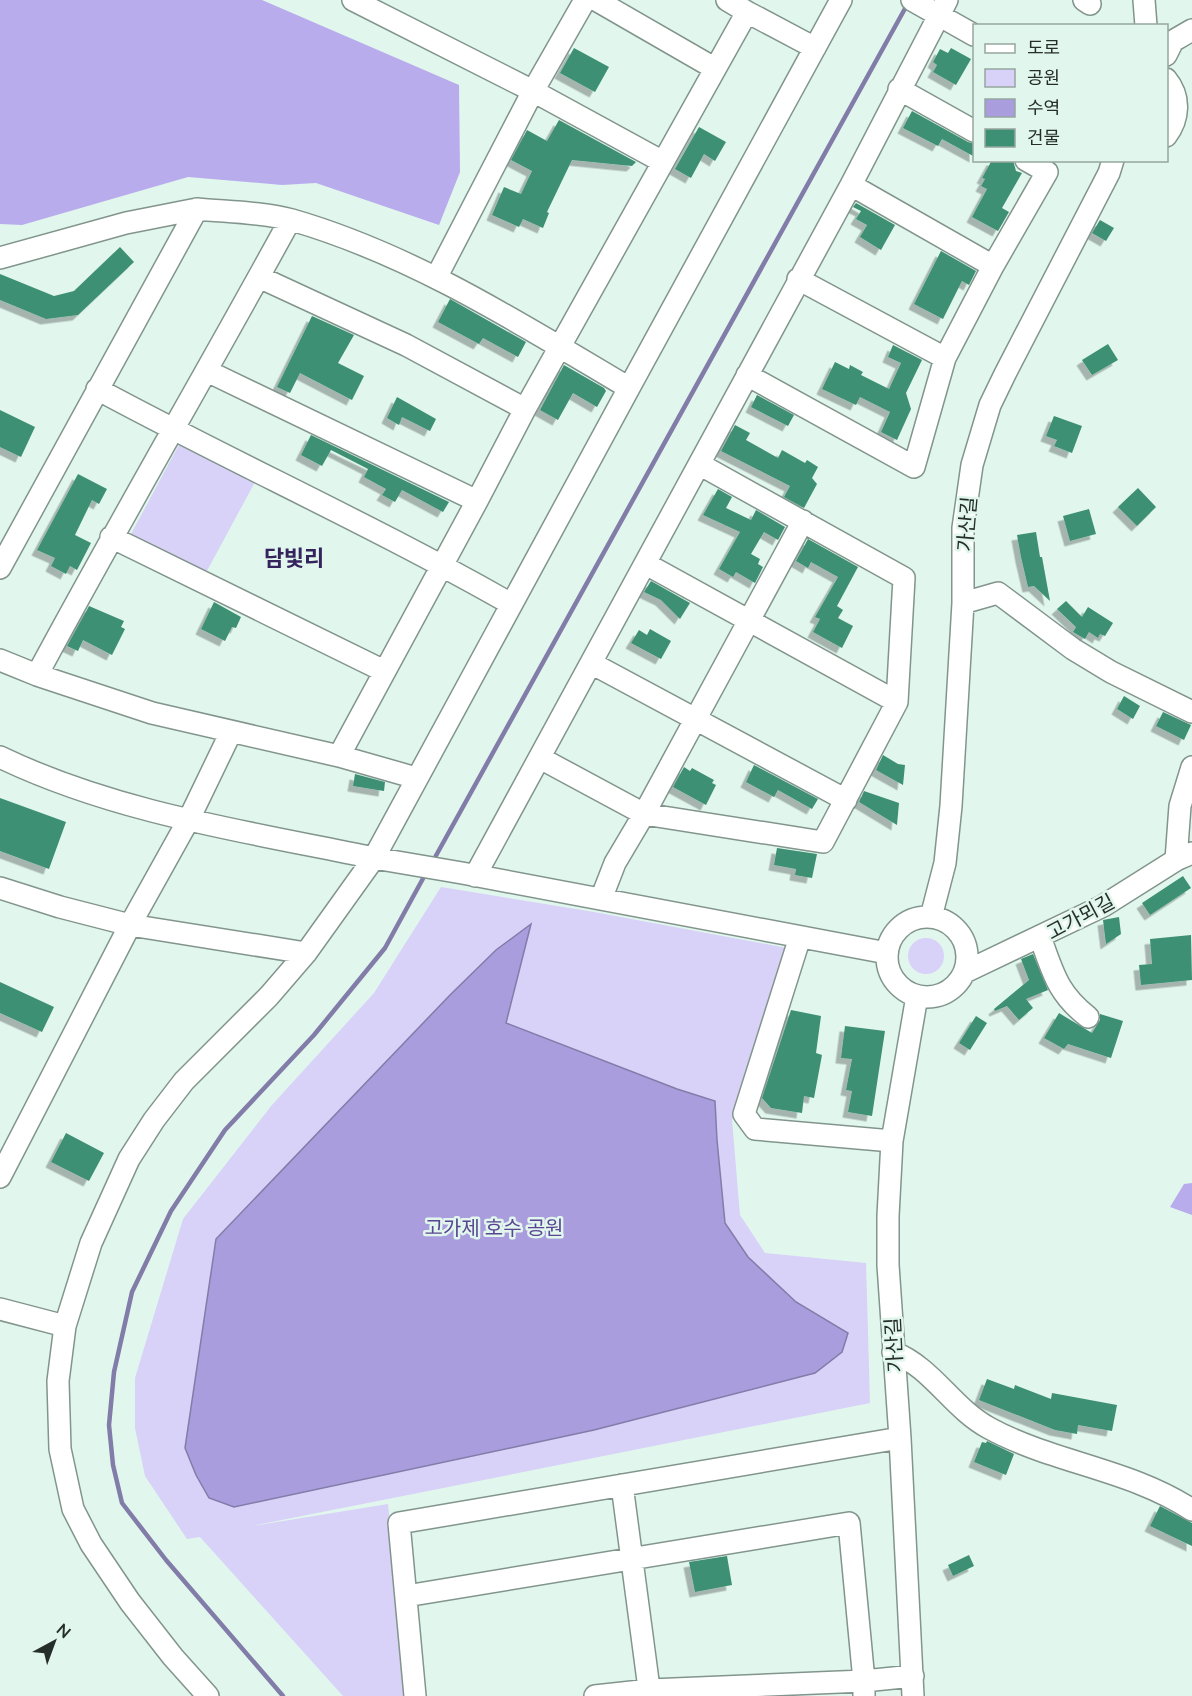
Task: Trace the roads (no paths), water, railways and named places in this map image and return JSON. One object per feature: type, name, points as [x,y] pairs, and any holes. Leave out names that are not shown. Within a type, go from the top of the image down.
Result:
[{"type":"street","points":[[353,0],[533,91],[663,162]]},
{"type":"street","points":[[436,278],[533,91],[585,0]]},
{"type":"street","points":[[596,0],[714,68]]},
{"type":"street","points":[[727,0],[815,48]]},
{"type":"street","points":[[208,1696],[173,1657],[130,1602],[91,1544],[73,1509],[60,1449],[58,1381],[65,1326],[91,1243],[129,1158],[184,1080],[269,996],[384,860],[416,778],[841,0]]},
{"type":"street","points":[[1144,0],[1146,24]]},
{"type":"street","points":[[468,874],[540,758],[851,185],[899,89],[931,6],[973,34]]},
{"type":"street","points":[[339,756],[525,409],[747,12]]},
{"type":"street","points":[[1168,54],[1173,41],[1192,30]]},
{"type":"street","points":[[1168,81],[1176,95],[1178,109],[1175,123],[1168,134]]},
{"type":"street","points":[[899,89],[973,130]]},
{"type":"street","points":[[747,375],[914,467],[945,358],[993,266],[1047,172],[1030,162]]},
{"type":"street","name":"가산길","points":[[932,917],[945,863],[951,806],[963,603],[963,528],[972,465],[990,405],[1109,173],[1112,162]]},
{"type":"street","points":[[851,185],[993,266]]},
{"type":"street","points":[[0,258],[126,223],[197,209],[290,220],[370,248],[436,278],[483,302],[629,388]]},
{"type":"street","points":[[0,568],[197,209]]},
{"type":"street","points":[[37,675],[111,537],[207,371],[290,220]]},
{"type":"street","points":[[259,277],[406,345],[525,409]]},
{"type":"street","points":[[798,279],[945,358]]},
{"type":"street","points":[[207,371],[477,501]]},
{"type":"street","points":[[97,389],[173,430],[442,564],[511,604]]},
{"type":"street","points":[[540,758],[644,814],[823,842],[846,800],[897,702],[904,578],[699,464]]},
{"type":"street","points":[[601,900],[615,863],[644,814],[803,521]]},
{"type":"street","points":[[111,537],[384,671]]},
{"type":"street","points":[[646,564],[897,702]]},
{"type":"street","points":[[963,603],[998,593],[1073,649],[1111,672],[1192,712]]},
{"type":"street","points":[[0,660],[37,675],[152,713],[339,756],[416,778]]},
{"type":"street","points":[[591,663],[846,800]]},
{"type":"street","points":[[0,1177],[130,925],[189,819],[231,732]]},
{"type":"street","points":[[0,757],[104,798],[189,819],[384,860],[887,953]]},
{"type":"street","points":[[1184,856],[1180,806],[1192,767]]},
{"type":"street","name":"고가뫼길","points":[[965,972],[1103,906],[1184,856]]},
{"type":"street","points":[[0,888],[60,907],[130,925],[306,953]]},
{"type":"street","points":[[919,917],[932,917],[944,920],[962,936],[967,947],[968,960],[960,982],[941,996],[929,998],[907,992],[898,985],[887,964],[887,953],[890,940],[902,926],[919,917]]},
{"type":"street","points":[[800,937],[744,1114],[756,1129],[892,1141]]},
{"type":"street","points":[[1040,937],[1060,987],[1068,1000],[1088,1017]]},
{"type":"street","name":"가산길","points":[[913,1686],[900,1438],[893,1352],[888,1226],[892,1141],[917,996]]},
{"type":"street","points":[[0,1309],[65,1326]]},
{"type":"street","points":[[893,1352],[921,1367],[970,1415],[988,1427],[1029,1445],[1127,1478],[1171,1496],[1192,1510]]},
{"type":"street","points":[[415,1696],[399,1523],[900,1438]]},
{"type":"street","points":[[622,1485],[650,1693]]},
{"type":"street","points":[[406,1596],[849,1523],[864,1688]]},
{"type":"street","points":[[595,1696],[913,1686]]},
{"type":"water","name":"고가제 호수 공원","points":[[531,924],[506,1023],[677,1089],[715,1101],[725,1223],[748,1257],[796,1302],[848,1333],[842,1352],[815,1373],[594,1430],[234,1507],[209,1498],[185,1448],[216,1239],[450,995],[496,950]]},
{"type":"waterway","points":[[433,861],[907,5]]},
{"type":"waterway","points":[[283,1696],[166,1560],[122,1503],[113,1465],[109,1425],[114,1372],[132,1292],[171,1211],[225,1130],[314,1035],[385,948],[426,873]]},
{"type":"district","name":"담빛리","points":[[294,557]]}]
